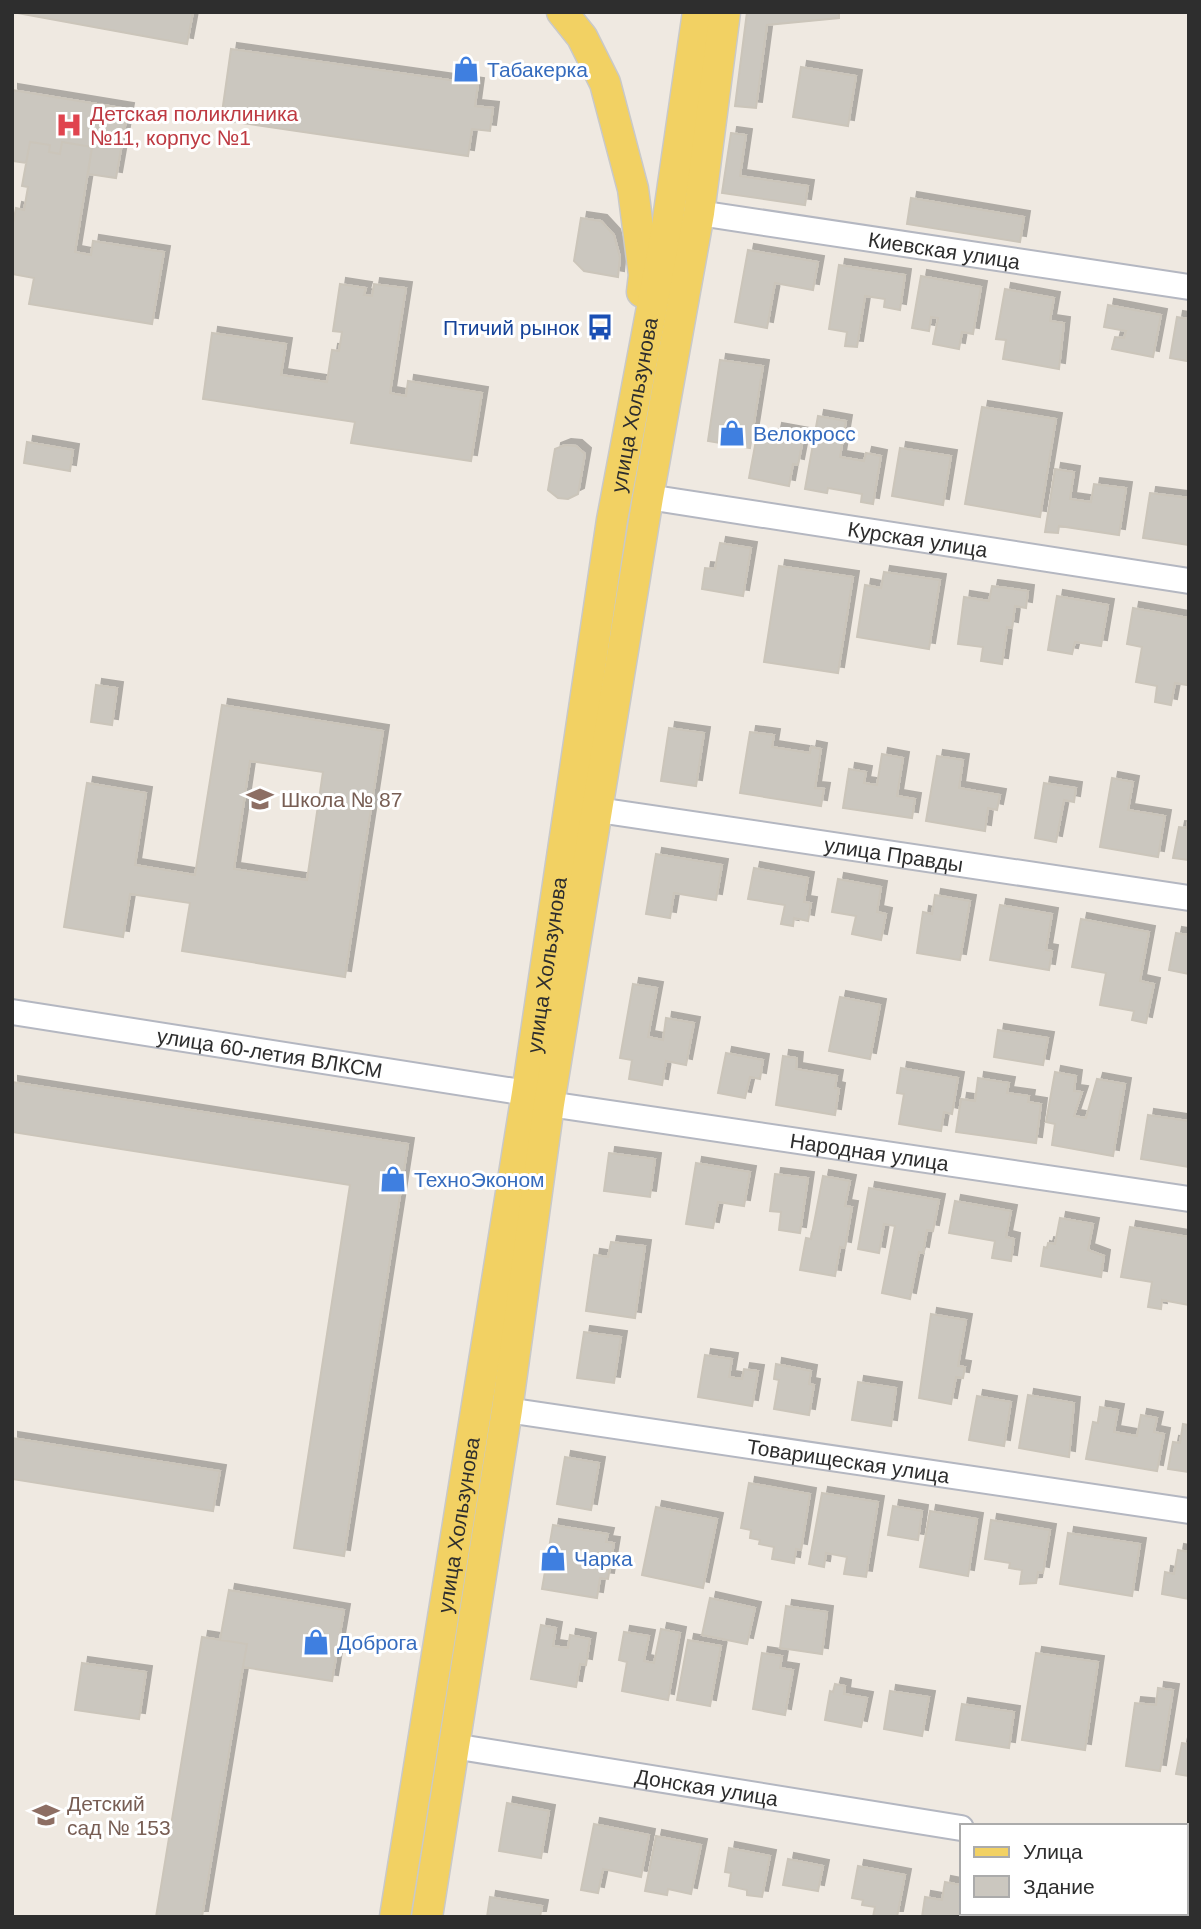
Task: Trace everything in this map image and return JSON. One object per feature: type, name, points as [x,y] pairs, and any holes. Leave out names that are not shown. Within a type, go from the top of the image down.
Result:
[{"type":"main road","points":[[562,12],[582,37],[605,83],[633,189],[643,275],[634,401]]},
{"type":"main road","name":"улица Хользунова","points":[[427,1917],[507,1410],[538,1099],[612,520],[666,233],[698,12]]},
{"type":"main road","name":"улица Хользунова","points":[[395,1917],[422,1741],[538,1099],[598,810],[648,497],[699,213],[725,12]]},
{"type":"main road","points":[[422,1741],[453,1746]]},
{"type":"street","name":"Киевская улица","points":[[699,213],[1189,287]]},
{"type":"street","name":"Курская улица","points":[[648,497],[1189,581]]},
{"type":"street","name":"улица Правды","points":[[598,810],[1189,898]]},
{"type":"street","name":"улица 60-летия ВЛКСМ","points":[[12,1012],[538,1099]]},
{"type":"street","name":"Народная улица","points":[[538,1099],[1189,1199]]},
{"type":"street","name":"Товарищеская улица","points":[[507,1410],[1189,1511]]},
{"type":"street","name":"Донская улица","points":[[453,1746],[960,1828]]},
{"type":"building","points":[[12,12],[193,12],[187,44]]},
{"type":"building","points":[[747,12],[839,12],[839,18],[767,25],[756,108],[735,106]]},
{"type":"building","points":[[231,49],[478,84],[475,106],[493,108],[490,131],[472,129],[468,156],[221,120]]},
{"type":"building","points":[[801,67],[856,76],[848,126],[793,117]]},
{"type":"building","name":"Детская поликлиника №11, корпус №1","points":[[12,90],[128,109],[116,178],[88,174],[92,147],[62,142],[60,154],[49,152],[50,145],[30,142],[26,163],[12,161]]},
{"type":"building","points":[[731,133],[746,135],[740,176],[808,186],[805,205],[722,193]]},
{"type":"building","points":[[30,142],[50,145],[49,152],[60,154],[62,142],[92,147],[75,252],[91,255],[93,241],[164,252],[152,324],[29,304],[34,278],[12,274],[12,229],[16,208],[24,210],[28,187],[22,186]]},
{"type":"building","points":[[911,198],[1024,217],[1020,242],[907,224]]},
{"type":"building","points":[[581,218],[601,221],[614,235],[620,257],[618,277],[584,271],[574,261]]},
{"type":"building","points":[[748,250],[818,262],[813,290],[775,283],[767,328],[735,322]]},
{"type":"building","points":[[839,265],[905,275],[900,310],[884,307],[885,299],[865,296],[857,347],[845,346],[847,332],[829,329]]},
{"type":"building","points":[[921,276],[981,287],[973,334],[962,332],[959,349],[933,344],[938,318],[931,317],[929,331],[912,328]]},
{"type":"building","points":[[340,284],[366,288],[364,295],[372,296],[374,284],[406,288],[390,393],[406,396],[408,381],[482,393],[471,461],[351,443],[355,422],[203,399],[212,333],[286,344],[281,375],[327,382],[332,350],[339,351],[342,332],[333,331]]},
{"type":"building","points":[[1005,289],[1054,298],[1050,321],[1064,323],[1059,369],[1003,359],[1006,340],[996,339]]},
{"type":"building","points":[[1108,305],[1161,315],[1153,357],[1112,349],[1115,337],[1124,338],[1126,331],[1104,327]]},
{"type":"building","points":[[1177,317],[1189,319],[1187,361],[1170,358]]},
{"type":"building","points":[[720,360],[763,366],[750,448],[708,441]]},
{"type":"building","points":[[982,407],[1056,419],[1040,517],[965,504]]},
{"type":"building","points":[[818,416],[846,421],[840,457],[864,461],[866,453],[881,456],[873,504],[861,502],[862,494],[828,488],[827,493],[805,489]]},
{"type":"building","points":[[776,429],[804,434],[798,465],[793,464],[789,486],[749,478],[757,435],[774,438]]},
{"type":"building","points":[[27,442],[73,450],[70,471],[24,463]]},
{"type":"building","points":[[565,445],[576,446],[585,454],[578,494],[568,499],[558,498],[548,490],[555,449]]},
{"type":"building","points":[[900,448],[951,456],[943,505],[892,496]]},
{"type":"building","points":[[1055,469],[1074,472],[1070,499],[1091,502],[1094,484],[1126,488],[1119,535],[1059,526],[1058,533],[1045,532]]},
{"type":"building","points":[[1150,493],[1189,498],[1189,545],[1143,538]]},
{"type":"building","points":[[720,543],[751,548],[743,596],[702,589],[705,568],[715,569]]},
{"type":"building","points":[[779,566],[853,577],[838,673],[764,662]]},
{"type":"building","points":[[884,572],[940,580],[929,649],[857,637],[865,585],[881,588]]},
{"type":"building","points":[[992,586],[1028,591],[1026,608],[1015,606],[1012,628],[1007,627],[1002,664],[981,661],[983,647],[958,644],[964,597],[989,601]]},
{"type":"building","points":[[1057,596],[1108,605],[1101,646],[1075,642],[1072,654],[1048,650]]},
{"type":"building","points":[[1133,608],[1189,618],[1187,685],[1175,683],[1171,705],[1155,702],[1157,686],[1136,682],[1142,647],[1127,644]]},
{"type":"building","points":[[96,685],[117,688],[112,725],[91,722]]},
{"type":"building","points":[[222,705],[383,731],[345,977],[182,951],[190,903],[130,894],[123,937],[64,927],[87,783],[146,793],[135,865],[195,875]],"holes":[[[250,761],[323,772],[307,880],[234,869]]]},
{"type":"building","points":[[669,728],[704,733],[696,786],[661,781]]},
{"type":"building","points":[[750,732],[774,735],[772,747],[810,753],[811,747],[821,749],[815,788],[824,789],[821,806],[740,793]]},
{"type":"building","points":[[882,754],[903,758],[897,796],[915,799],[912,818],[843,808],[849,769],[866,772],[864,783],[877,785]]},
{"type":"building","points":[[937,756],[963,760],[959,788],[1000,795],[997,810],[988,808],[985,831],[926,821]]},
{"type":"building","points":[[1112,778],[1133,782],[1128,810],[1165,816],[1158,857],[1100,847]]},
{"type":"building","points":[[1044,783],[1076,788],[1074,802],[1064,800],[1056,842],[1035,838]]},
{"type":"building","points":[[1189,815],[1189,860],[1173,858],[1179,827],[1187,828]]},
{"type":"building","points":[[656,854],[722,865],[716,900],[674,893],[670,918],[646,914]]},
{"type":"building","points":[[754,868],[808,878],[804,902],[811,903],[808,921],[794,918],[793,926],[781,924],[785,905],[748,899]]},
{"type":"building","points":[[838,879],[881,887],[877,912],[886,914],[881,940],[852,934],[856,916],[832,912]]},
{"type":"building","points":[[935,895],[970,901],[960,960],[917,953],[923,912],[932,914]]},
{"type":"building","points":[[1000,905],[1052,914],[1046,950],[1052,951],[1049,970],[990,960]]},
{"type":"building","points":[[1081,919],[1149,932],[1140,981],[1154,984],[1146,1023],[1132,1020],[1134,1011],[1100,1005],[1106,973],[1072,967]]},
{"type":"building","points":[[1176,933],[1189,935],[1189,974],[1169,970]]},
{"type":"building","points":[[633,984],[657,988],[648,1037],[663,1040],[666,1018],[694,1023],[686,1065],[666,1061],[662,1085],[629,1079],[632,1060],[620,1058]]},
{"type":"building","points":[[840,997],[880,1005],[870,1059],[829,1051]]},
{"type":"building","points":[[998,1030],[1048,1038],[1043,1065],[994,1057]]},
{"type":"building","points":[[726,1053],[763,1060],[760,1079],[750,1077],[745,1098],[718,1093]]},
{"type":"building","points":[[783,1056],[797,1058],[796,1069],[837,1076],[835,1088],[839,1089],[835,1115],[776,1105]]},
{"type":"building","points":[[901,1068],[958,1078],[952,1114],[944,1112],[941,1131],[899,1124],[904,1094],[897,1093]]},
{"type":"building","points":[[1055,1072],[1076,1076],[1074,1091],[1082,1092],[1074,1116],[1086,1118],[1097,1079],[1125,1084],[1113,1156],[1052,1145],[1055,1124],[1046,1122]]},
{"type":"building","points":[[978,1078],[1009,1083],[1007,1093],[1029,1096],[1028,1102],[1041,1104],[1036,1143],[956,1132],[961,1099],[975,1101]]},
{"type":"building","points":[[12,1082],[408,1144],[344,1556],[294,1548],[350,1185],[12,1132]]},
{"type":"building","points":[[1148,1115],[1189,1121],[1189,1167],[1141,1159]]},
{"type":"building","points":[[609,1153],[655,1159],[650,1197],[604,1191]]},
{"type":"building","points":[[696,1163],[750,1172],[744,1206],[718,1202],[713,1228],[686,1224]]},
{"type":"building","points":[[775,1174],[808,1178],[800,1233],[779,1230],[781,1212],[770,1211]]},
{"type":"building","points":[[823,1176],[850,1181],[845,1206],[852,1207],[845,1248],[840,1247],[835,1276],[800,1270],[806,1238],[811,1239]]},
{"type":"building","points":[[869,1188],[939,1200],[933,1231],[927,1230],[923,1253],[919,1252],[910,1299],[882,1293],[895,1226],[884,1224],[879,1253],[858,1249]]},
{"type":"building","points":[[955,1201],[1011,1211],[1006,1237],[1014,1239],[1011,1261],[992,1258],[995,1241],[949,1233]]},
{"type":"building","points":[[1060,1218],[1093,1224],[1088,1250],[1104,1256],[1101,1277],[1041,1266],[1044,1247],[1047,1248],[1048,1243],[1055,1244]]},
{"type":"building","points":[[1130,1227],[1189,1237],[1189,1305],[1162,1300],[1161,1309],[1148,1307],[1152,1282],[1121,1277]]},
{"type":"building","points":[[611,1242],[645,1246],[635,1318],[586,1311],[594,1255],[608,1257]]},
{"type":"building","points":[[931,1314],[966,1320],[958,1366],[965,1367],[963,1378],[956,1377],[951,1404],[919,1398]]},
{"type":"building","points":[[584,1332],[621,1337],[614,1383],[577,1378]]},
{"type":"building","points":[[705,1355],[732,1359],[729,1377],[742,1379],[744,1369],[758,1371],[752,1406],[698,1397]]},
{"type":"building","points":[[776,1364],[811,1371],[809,1384],[814,1385],[809,1415],[774,1409],[779,1380],[774,1379]]},
{"type":"building","points":[[858,1382],[896,1388],[891,1426],[852,1420]]},
{"type":"building","points":[[1028,1395],[1074,1403],[1069,1457],[1019,1448]]},
{"type":"building","points":[[977,1396],[1011,1402],[1004,1446],[969,1440]]},
{"type":"building","points":[[1100,1407],[1118,1410],[1114,1432],[1137,1436],[1141,1415],[1157,1418],[1154,1432],[1164,1434],[1157,1471],[1086,1459],[1093,1422],[1098,1423]]},
{"type":"building","points":[[1183,1424],[1189,1425],[1189,1472],[1168,1469],[1173,1442],[1180,1443]]},
{"type":"building","points":[[12,1438],[220,1471],[213,1511],[12,1479]]},
{"type":"building","points":[[565,1457],[599,1463],[591,1510],[557,1504]]},
{"type":"building","points":[[749,1483],[810,1494],[801,1550],[796,1549],[794,1563],[772,1559],[774,1547],[759,1544],[760,1540],[750,1538],[751,1530],[741,1528]]},
{"type":"building","points":[[822,1493],[878,1502],[866,1577],[844,1574],[847,1557],[826,1553],[824,1567],[809,1564]]},
{"type":"building","points":[[893,1506],[922,1511],[918,1540],[888,1535]]},
{"type":"building","points":[[656,1507],[717,1519],[703,1588],[642,1575]]},
{"type":"building","points":[[930,1511],[977,1519],[968,1576],[920,1567]]},
{"type":"building","points":[[991,1520],[1050,1530],[1043,1573],[1038,1572],[1036,1583],[1020,1584],[1022,1570],[1009,1568],[1010,1563],[985,1559]]},
{"type":"building","points":[[553,1525],[608,1534],[606,1542],[614,1543],[608,1579],[600,1578],[597,1598],[542,1589]]},
{"type":"building","points":[[1068,1533],[1140,1544],[1132,1596],[1060,1584]]},
{"type":"building","points":[[1178,1550],[1189,1552],[1189,1599],[1162,1594],[1165,1572],[1174,1574]]},
{"type":"building","points":[[229,1590],[344,1610],[332,1681],[243,1667],[247,1644],[220,1640]]},
{"type":"building","points":[[710,1598],[755,1608],[747,1644],[702,1635]]},
{"type":"building","points":[[786,1606],[827,1612],[822,1654],[780,1648]]},
{"type":"building","points":[[541,1625],[556,1628],[553,1646],[568,1648],[570,1635],[590,1639],[586,1665],[580,1664],[576,1687],[531,1679]]},
{"type":"building","points":[[661,1629],[680,1633],[668,1700],[622,1691],[627,1662],[619,1660],[624,1632],[649,1636],[644,1661],[654,1663]]},
{"type":"building","points":[[202,1637],[247,1644],[202,1917],[156,1917]]},
{"type":"building","points":[[688,1640],[721,1646],[710,1706],[677,1700]]},
{"type":"building","points":[[762,1653],[782,1656],[780,1668],[793,1670],[785,1715],[753,1709]]},
{"type":"building","points":[[1036,1653],[1098,1662],[1085,1750],[1022,1740]]},
{"type":"building","points":[[82,1663],[146,1672],[139,1719],[75,1710]]},
{"type":"building","points":[[835,1684],[845,1686],[844,1694],[867,1698],[861,1727],[825,1720],[830,1691],[833,1692]]},
{"type":"building","points":[[1158,1688],[1173,1690],[1160,1771],[1126,1766],[1135,1703],[1156,1705]]},
{"type":"building","points":[[890,1691],[929,1697],[922,1736],[884,1729]]},
{"type":"building","points":[[962,1704],[1014,1712],[1009,1748],[956,1740]]},
{"type":"building","points":[[1182,1743],[1189,1744],[1189,1776],[1176,1774]]},
{"type":"building","points":[[507,1803],[549,1811],[541,1858],[499,1851]]},
{"type":"building","points":[[594,1824],[649,1835],[641,1877],[603,1869],[598,1893],[581,1890]]},
{"type":"building","points":[[656,1836],[701,1845],[691,1894],[668,1889],[667,1895],[645,1891]]},
{"type":"building","points":[[729,1848],[770,1856],[762,1897],[747,1895],[747,1890],[729,1886],[731,1873],[725,1872]]},
{"type":"building","points":[[788,1859],[823,1866],[818,1891],[783,1885]]},
{"type":"building","points":[[858,1866],[905,1875],[897,1917],[873,1917],[875,1907],[862,1905],[863,1900],[852,1898]]},
{"type":"building","points":[[945,1882],[960,1885],[960,1915],[979,1917],[922,1917],[925,1897],[942,1900]]},
{"type":"building","points":[[490,1897],[542,1906],[540,1917],[487,1917]]},
{"type":"building","points":[[1038,1915],[1042,1917],[988,1917]]},
{"type":"building","points":[[1181,1915],[1189,1917],[1137,1917]]},
{"type":"place","name":"Табакерка","points":[[466,69]]},
{"type":"place","name":"Детская поликлиника №11, корпус №1","points":[[69,125]]},
{"type":"place","name":"Птичий рынок","points":[[600,327]]},
{"type":"place","name":"Велокросс","points":[[732,433]]},
{"type":"place","name":"Школа № 87","points":[[260,799]]},
{"type":"place","name":"ТехноЭконом","points":[[393,1179]]},
{"type":"place","name":"Чарка","points":[[553,1558]]},
{"type":"place","name":"Доброга","points":[[316,1642]]},
{"type":"place","name":"Детский сад № 153","points":[[46,1815]]}]
